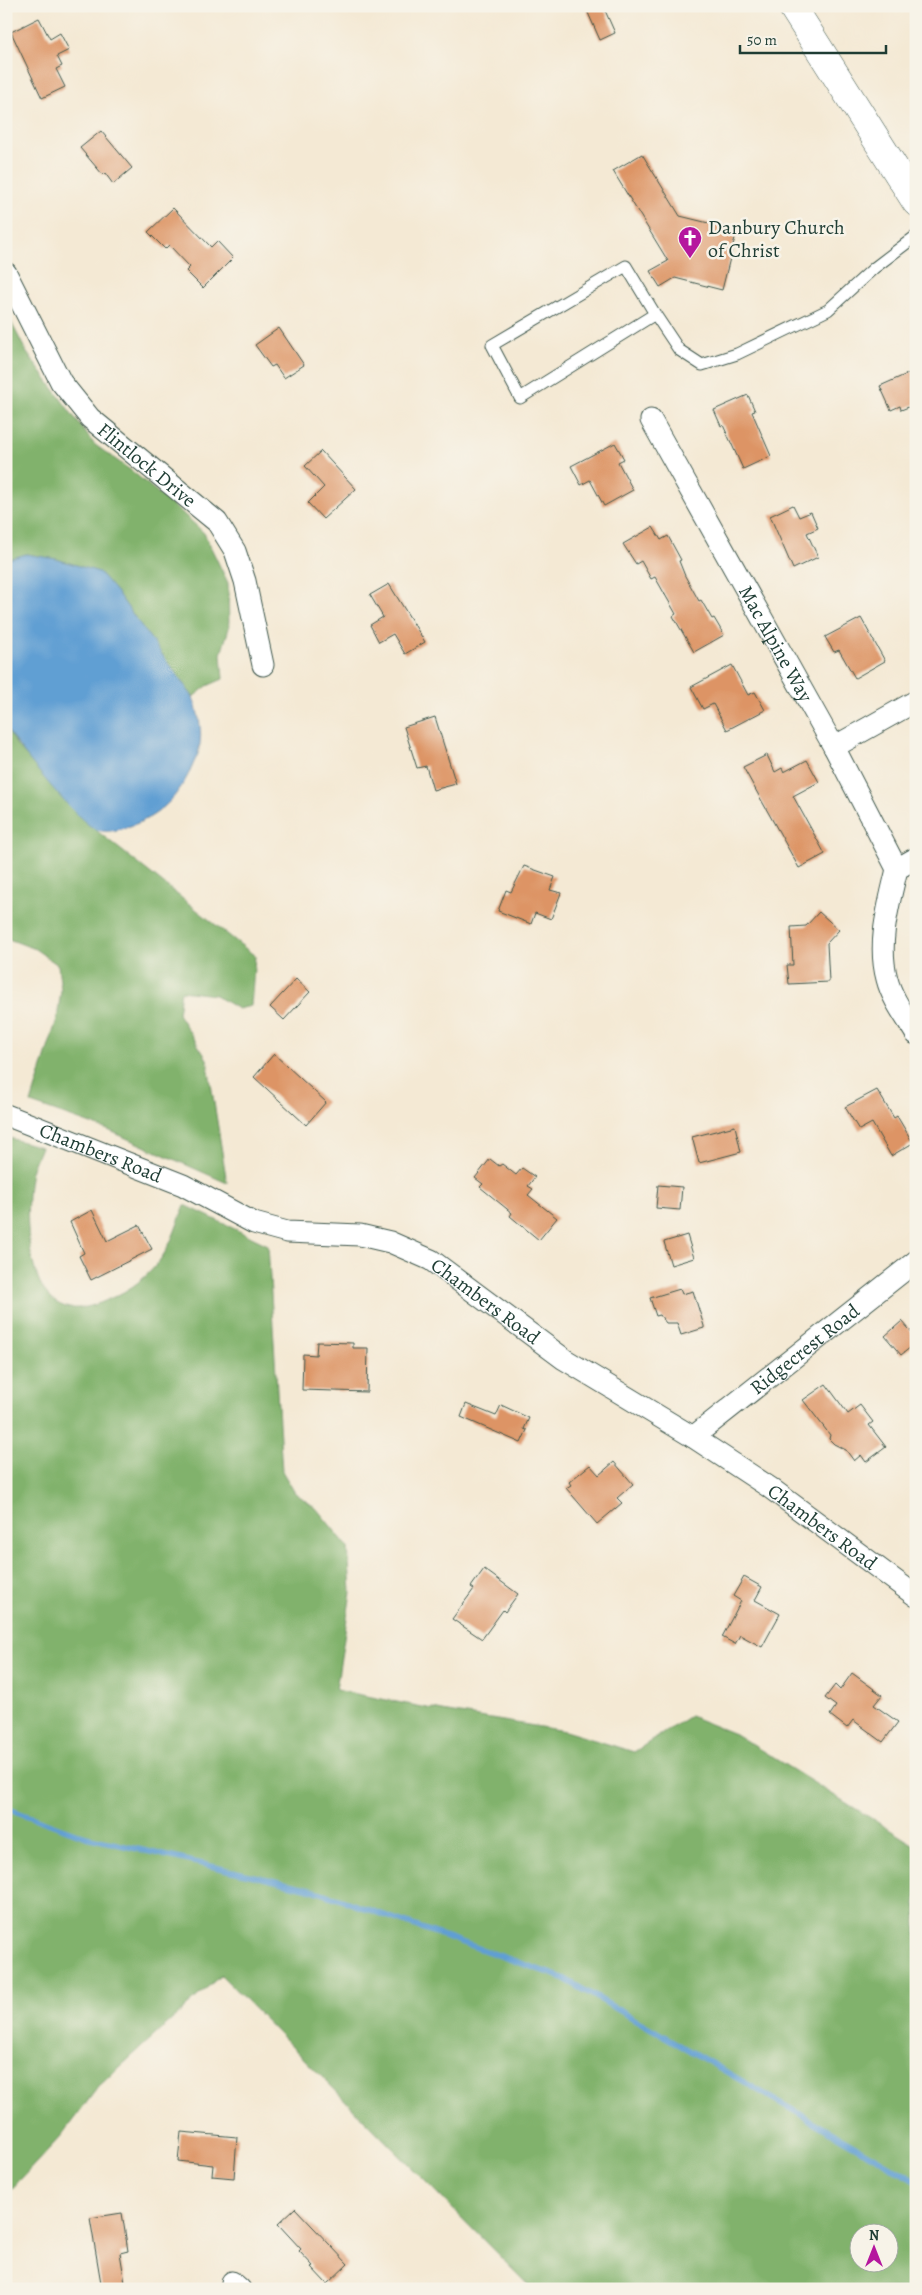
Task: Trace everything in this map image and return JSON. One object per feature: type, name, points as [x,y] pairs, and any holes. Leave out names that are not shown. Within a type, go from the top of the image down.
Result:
[{"type":"main road","points":[[792,6],[916,202]]},
{"type":"street","name":"Flintlock Drive","points":[[6,273],[61,382],[90,418],[217,522],[234,551],[245,581],[263,665]]},
{"type":"street","name":"Mac Alpine Way","points":[[651,420],[834,747],[897,869]]},
{"type":"street","points":[[834,747],[916,701]]},
{"type":"street","points":[[916,858],[897,869],[887,915],[883,948],[887,980],[893,995],[916,1034]]},
{"type":"street","name":"Chambers Road","points":[[6,1115],[182,1184],[254,1223],[287,1232],[360,1235],[390,1242],[431,1260],[564,1359],[693,1437],[769,1487],[916,1596]]},
{"type":"street","name":"Ridgecrest Road","points":[[693,1437],[916,1261]]},
{"type":"lane","points":[[655,314],[520,398],[492,345],[626,266],[679,350],[702,365],[738,354],[828,310],[874,268],[916,236]]},
{"type":"green space","points":[[6,312],[27,353],[94,444],[133,472],[204,533],[228,583],[229,628],[221,654],[223,679],[207,686],[193,697],[118,594],[99,572],[56,559],[27,554],[6,560]]},
{"type":"green space","points":[[6,728],[18,747],[92,827],[255,956],[251,1006],[238,1009],[215,995],[181,991],[178,1014],[207,1059],[227,1183],[108,1130],[31,1103],[57,1019],[61,990],[58,965],[35,949],[6,938]]},
{"type":"green space","points":[[6,1137],[41,1147],[31,1172],[28,1229],[36,1273],[44,1290],[57,1303],[73,1308],[91,1306],[117,1295],[140,1281],[159,1262],[167,1249],[185,1205],[268,1245],[282,1471],[295,1493],[316,1508],[348,1547],[351,1592],[336,1690],[448,1712],[565,1731],[634,1752],[690,1716],[735,1734],[916,1846],[916,2289],[532,2289],[221,1975],[99,2086],[60,2137],[6,2195]]},
{"type":"water","points":[[26,554],[56,559],[99,572],[118,594],[193,697],[199,717],[200,730],[197,756],[187,778],[174,797],[158,812],[139,823],[109,831],[97,830],[88,825],[49,784],[6,728],[6,560]]},
{"type":"building","points":[[585,6],[603,6],[615,33],[600,40]]},
{"type":"building","points":[[39,18],[50,39],[60,33],[69,50],[57,56],[62,66],[56,69],[65,87],[42,98],[11,32]]},
{"type":"building","points":[[101,131],[132,168],[113,184],[105,173],[103,175],[80,148]]},
{"type":"building","points":[[642,154],[680,216],[733,229],[736,234],[722,290],[675,278],[660,287],[650,271],[668,261],[613,171]]},
{"type":"building","points":[[173,208],[211,247],[217,241],[233,258],[203,288],[186,271],[190,267],[169,245],[165,249],[148,232]]},
{"type":"building","points":[[279,328],[304,365],[284,378],[275,365],[271,367],[255,345]]},
{"type":"building","points":[[916,370],[916,404],[901,410],[900,406],[891,410],[880,386]]},
{"type":"building","points":[[748,395],[755,411],[752,412],[771,456],[743,469],[714,410]]},
{"type":"building","points":[[615,443],[624,459],[618,462],[633,490],[604,506],[590,480],[581,485],[571,466]]},
{"type":"building","points":[[321,451],[356,489],[323,519],[308,503],[324,487],[305,466]]},
{"type":"building","points":[[793,505],[799,517],[811,512],[818,528],[807,533],[818,557],[793,569],[770,516]]},
{"type":"building","points":[[653,527],[661,540],[668,536],[681,560],[679,561],[685,576],[699,601],[701,600],[724,635],[694,652],[673,616],[676,614],[655,577],[651,579],[641,561],[636,564],[623,544]]},
{"type":"building","points":[[389,584],[425,642],[405,654],[393,634],[379,642],[370,625],[383,617],[370,595]]},
{"type":"building","points":[[861,618],[885,661],[855,678],[839,650],[834,652],[825,637]]},
{"type":"building","points":[[732,665],[748,695],[755,692],[765,710],[727,730],[713,704],[703,709],[691,687]]},
{"type":"building","points":[[435,717],[456,784],[433,790],[426,766],[417,768],[404,727]]},
{"type":"building","points":[[767,755],[775,772],[782,768],[784,772],[807,760],[819,782],[793,796],[825,854],[799,868],[743,767]]},
{"type":"building","points":[[524,866],[555,877],[550,890],[561,893],[551,919],[535,913],[531,924],[498,911],[506,890],[511,892]]},
{"type":"building","points":[[819,912],[839,930],[827,943],[829,982],[789,984],[787,965],[793,965],[791,927],[806,926]]},
{"type":"building","points":[[296,979],[310,992],[284,1020],[270,1007]]},
{"type":"building","points":[[274,1054],[326,1102],[306,1125],[254,1077]]},
{"type":"building","points":[[877,1090],[894,1118],[897,1116],[913,1143],[891,1156],[872,1123],[859,1130],[845,1107]]},
{"type":"building","points":[[735,1126],[741,1152],[699,1163],[692,1137]]},
{"type":"building","points":[[490,1159],[499,1166],[502,1164],[516,1175],[522,1168],[535,1177],[528,1186],[533,1189],[528,1195],[557,1218],[539,1240],[510,1216],[512,1213],[480,1187],[483,1184],[475,1178]]},
{"type":"building","points":[[658,1185],[682,1187],[680,1210],[656,1208]]},
{"type":"building","points":[[92,1210],[107,1241],[139,1225],[152,1249],[91,1280],[79,1256],[84,1253],[70,1222]]},
{"type":"building","points":[[687,1235],[694,1258],[671,1265],[664,1242]]},
{"type":"building","points":[[680,1289],[682,1294],[693,1291],[704,1326],[704,1328],[681,1335],[677,1323],[666,1323],[660,1315],[656,1316],[650,1298]]},
{"type":"building","points":[[902,1321],[916,1337],[916,1343],[901,1355],[885,1336]]},
{"type":"building","points":[[317,1342],[353,1343],[353,1348],[368,1348],[367,1392],[302,1390],[303,1354],[316,1355]]},
{"type":"building","points":[[826,1384],[848,1414],[860,1405],[873,1422],[869,1425],[886,1447],[866,1462],[861,1455],[854,1461],[846,1450],[834,1444],[829,1439],[830,1435],[803,1400]]},
{"type":"building","points":[[466,1404],[496,1416],[501,1405],[529,1418],[524,1429],[527,1430],[521,1443],[461,1417]]},
{"type":"building","points":[[614,1462],[633,1484],[617,1498],[622,1503],[597,1524],[566,1488],[571,1485],[569,1482],[590,1465],[599,1475]]},
{"type":"building","points":[[484,1569],[518,1594],[505,1612],[503,1610],[482,1639],[452,1619],[474,1589],[471,1587]]},
{"type":"building","points":[[744,1577],[762,1587],[755,1600],[780,1614],[762,1647],[740,1635],[735,1644],[722,1637],[741,1601],[733,1596]]},
{"type":"building","points":[[852,1673],[882,1695],[874,1705],[898,1722],[883,1742],[853,1720],[847,1728],[830,1715],[836,1706],[825,1698],[835,1685],[840,1690]]},
{"type":"building","points":[[181,2132],[237,2137],[234,2178],[212,2176],[213,2165],[178,2161]]},
{"type":"building","points":[[295,2208],[348,2264],[327,2284],[299,2251],[301,2249],[278,2224]]},
{"type":"building","points":[[122,2213],[128,2251],[120,2253],[126,2289],[102,2289],[90,2218]]},
{"type":"waterway","points":[[6,1808],[86,1837],[310,1889],[563,1978],[916,2181]]},
{"type":"place","name":"Danbury Church of Christ","points":[[690,259]]}]
